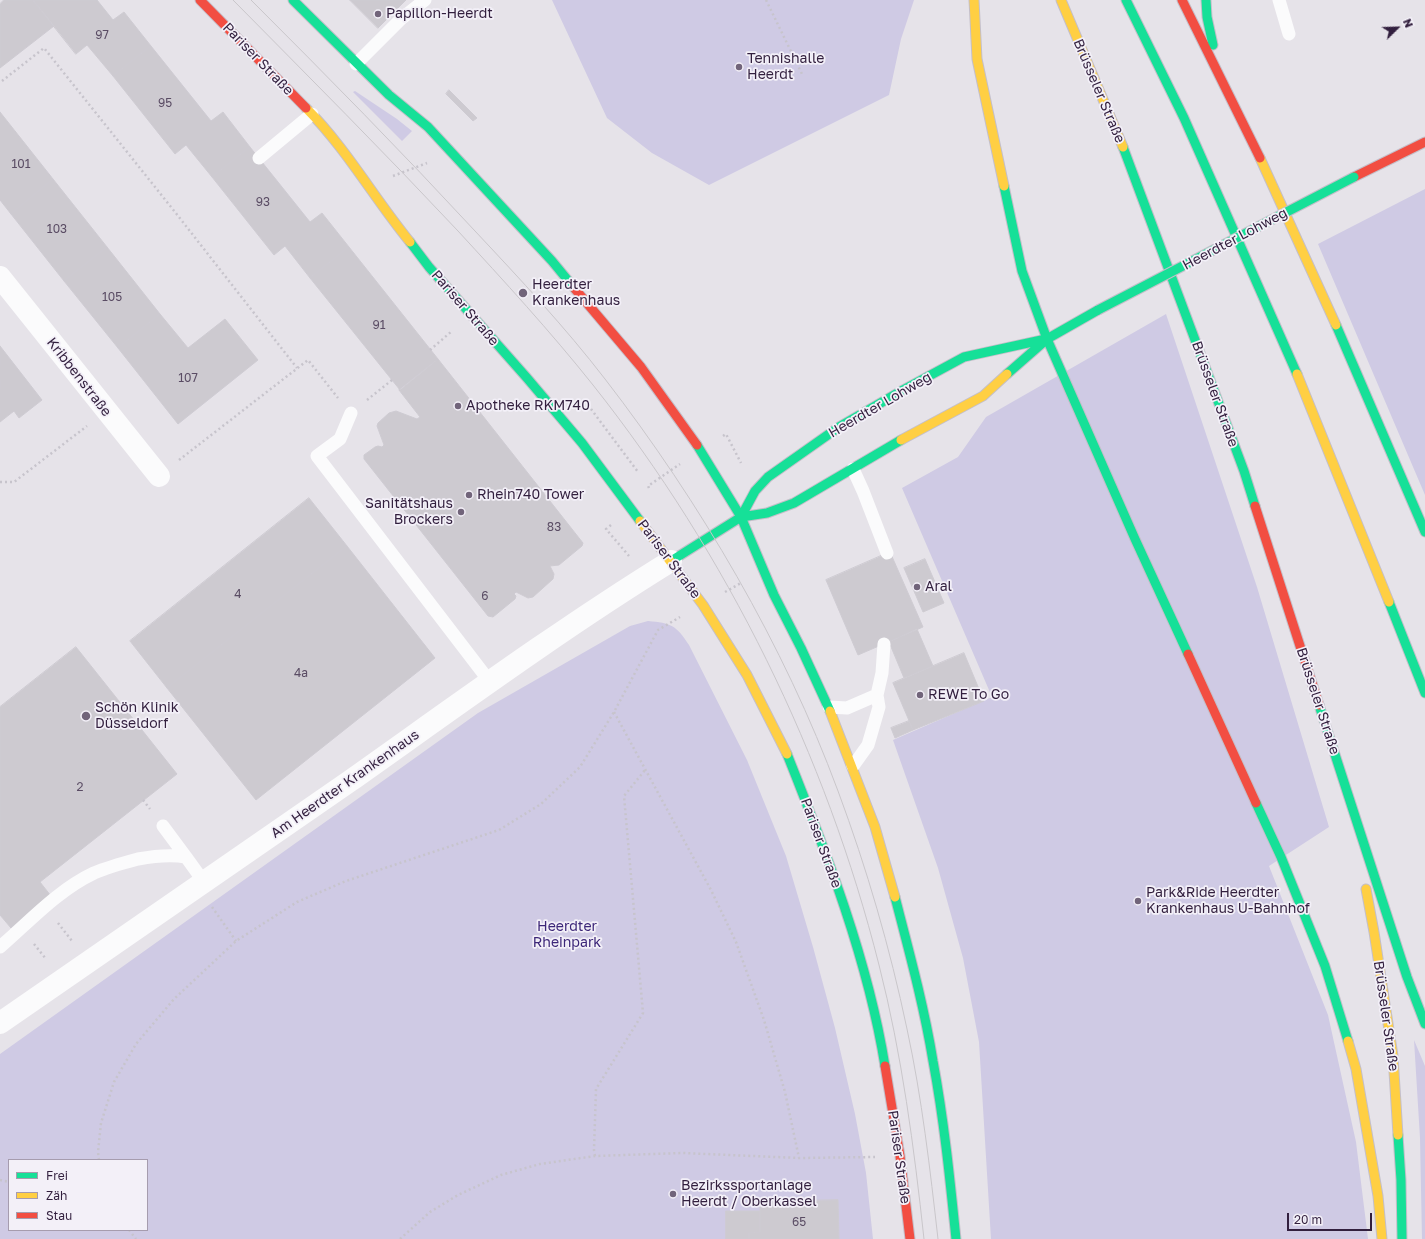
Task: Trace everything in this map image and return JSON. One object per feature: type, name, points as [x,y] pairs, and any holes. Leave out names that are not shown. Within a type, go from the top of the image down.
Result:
[{"type":"main road","name":"Pariser Straße","points":[[200,0],[312,114],[346,154],[388,215],[429,267],[577,437],[703,605],[748,675],[784,749],[817,829],[838,886],[864,968],[883,1053],[900,1156],[910,1239]]},
{"type":"main road","points":[[293,0],[388,96],[428,127],[552,261],[640,367],[701,451],[741,517],[774,594],[802,648],[829,707],[853,766],[875,827],[892,885],[914,971],[933,1059],[946,1140],[956,1239]]},
{"type":"main road","points":[[974,0],[976,59],[1022,271],[1047,338],[1135,539],[1281,856],[1325,966],[1356,1069],[1378,1196],[1382,1239]]},
{"type":"main road","name":"Brüsseler Straße","points":[[1061,0],[1129,161],[1244,471],[1406,977],[1425,1024]]},
{"type":"main road","points":[[1126,0],[1184,118],[1299,378],[1425,693]]},
{"type":"main road","points":[[1182,0],[1217,68],[1298,242],[1398,465],[1425,532]]},
{"type":"main road","points":[[1206,0],[1217,68]]},
{"type":"main road","name":"Heerdter Lohweg","points":[[671,561],[741,517],[767,514],[794,503],[853,470],[890,446],[983,396],[1047,338],[1354,177],[1425,142]]},
{"type":"main road","name":"Heerdter Lohweg","points":[[741,517],[755,490],[768,477],[839,427],[964,357],[1047,338]]},
{"type":"main road","points":[[1415,669],[1425,703]]},
{"type":"main road","name":"Brüsseler Straße","points":[[1348,796],[1361,864]]},
{"type":"main road","name":"Brüsseler Straße","points":[[1364,879],[1374,932],[1393,1056],[1401,1180],[1402,1239]]},
{"type":"street","name":"Kribbenstraße","points":[[0,277],[159,476]]},
{"type":"street","name":"Am Heerdter Krankenhaus","points":[[0,1023],[490,682],[621,592],[671,561]]},
{"type":"lane","points":[[356,64],[401,19],[425,0]]},
{"type":"lane","points":[[1278,0],[1289,34]]},
{"type":"lane","points":[[259,158],[312,114]]},
{"type":"lane","points":[[351,413],[340,439],[317,456],[490,682]]},
{"type":"lane","points":[[853,470],[863,491],[887,553]]},
{"type":"lane","points":[[853,766],[868,745],[879,707],[876,695],[882,673],[884,644]]},
{"type":"lane","points":[[829,707],[847,708],[876,695]]},
{"type":"lane","points":[[163,826],[186,857],[201,884]]},
{"type":"lane","points":[[0,947],[45,906],[67,889],[94,873],[123,863],[153,856],[186,857]]},
{"type":"path","points":[[766,0],[802,74]]},
{"type":"path","points":[[2,81],[44,48],[297,368]]},
{"type":"path","points":[[390,179],[394,175],[425,165],[431,160]]},
{"type":"path","points":[[159,476],[308,360],[351,413],[392,380]]},
{"type":"path","points":[[588,405],[640,474]]},
{"type":"path","points":[[0,482],[14,482],[106,411]]},
{"type":"path","points":[[648,486],[701,451]]},
{"type":"path","points":[[633,511],[655,497],[644,480]]},
{"type":"path","points":[[100,1159],[98,1152],[101,1123],[114,1082],[136,1044],[174,999],[236,941],[297,902],[346,881],[499,830],[541,804],[580,767],[614,712],[658,630],[683,616]]},
{"type":"path","points":[[614,712],[711,890],[736,942],[764,1020],[785,1092],[799,1158]]},
{"type":"path","points":[[595,1156],[596,1089],[643,1013],[624,796],[645,770]]},
{"type":"path","points":[[201,884],[236,941]]},
{"type":"path","points":[[400,1239],[430,1212],[458,1195],[501,1176],[540,1164],[595,1156],[683,1153],[799,1158],[900,1156]]},
{"type":"path","points":[[130,1231],[136,1239]]},
{"type":"green space","name":"Tennishalle Heerdt","points":[[552,0],[914,0],[901,39],[889,95],[709,185],[652,153],[607,118]]},
{"type":"green space","points":[[355,91],[397,119],[412,131],[402,141],[353,92]]},
{"type":"green space","points":[[1425,189],[1425,495],[1318,244]]},
{"type":"green space","points":[[1166,314],[1257,587],[1329,827],[1269,866],[1328,1015],[1356,1142],[1368,1239],[991,1239],[979,1042],[963,958],[938,868],[893,740],[992,697],[902,488],[958,457],[986,417]]},
{"type":"green space","name":"Heerdter Rheinpark","points":[[648,621],[668,624],[680,633],[689,645],[747,760],[786,856],[835,1028],[855,1114],[866,1173],[873,1239],[0,1239],[0,1054],[478,713],[630,626]]},
{"type":"green space","points":[[1414,1040],[1425,1066],[1425,1239],[1422,1239],[1420,1138]]},
{"type":"building","points":[[4,0],[33,0],[54,26],[0,68],[0,4]]},
{"type":"building","points":[[33,0],[97,0],[113,20],[124,12],[151,46],[113,76],[87,45],[76,54]]},
{"type":"building","name":"Papillon-Heerdt","points":[[350,0],[406,0],[378,28]]},
{"type":"building","points":[[151,46],[211,121],[223,112],[250,147],[212,177],[186,145],[175,154],[113,76]]},
{"type":"building","points":[[449,90],[477,118],[473,121],[446,94]]},
{"type":"building","points":[[0,112],[53,179],[11,214],[0,200]]},
{"type":"building","points":[[250,147],[310,222],[322,213],[349,247],[310,278],[285,246],[274,255],[212,177]]},
{"type":"building","points":[[53,179],[107,247],[64,281],[11,214]]},
{"type":"building","points":[[107,247],[160,314],[118,348],[64,281]]},
{"type":"building","points":[[349,247],[438,359],[400,390],[310,278]]},
{"type":"building","points":[[160,314],[188,348],[225,319],[258,360],[178,424],[118,348]]},
{"type":"building","points":[[0,346],[42,400],[19,418],[14,411],[0,422]]},
{"type":"building","name":"Rhein740 Tower","points":[[438,359],[583,543],[582,546],[559,565],[550,566],[554,574],[553,579],[533,597],[528,598],[516,592],[514,594],[516,596],[515,599],[493,617],[488,616],[364,459],[364,455],[375,447],[382,447],[384,445],[377,426],[378,423],[389,413],[396,411],[417,419],[420,417],[399,390]]},
{"type":"building","points":[[309,498],[347,546],[167,688],[130,641]]},
{"type":"building","points":[[347,546],[435,658],[256,800],[167,688]]},
{"type":"building","points":[[890,552],[923,627],[858,655],[826,580]]},
{"type":"building","points":[[925,559],[944,603],[923,612],[904,568]]},
{"type":"building","points":[[917,629],[933,666],[904,678],[889,642]]},
{"type":"building","points":[[76,647],[177,774],[40,882],[51,896],[11,928],[0,915],[0,707]]},
{"type":"building","points":[[964,653],[984,701],[913,730],[893,683]]},
{"type":"building","points":[[909,721],[913,730],[895,738],[891,728]]},
{"type":"building","points":[[838,1200],[839,1239],[749,1239],[749,1233],[760,1232],[760,1202]]},
{"type":"building","points":[[726,1211],[760,1211],[760,1232],[749,1233],[749,1239],[726,1239]]},
{"type":"tram line","points":[[233,0],[346,114],[458,231],[510,287],[560,345],[593,385],[642,450],[687,517],[728,587],[766,660],[801,734],[831,810],[857,887],[879,965],[901,1067],[916,1170],[924,1239]]},
{"type":"tram line","points":[[251,0],[420,172],[558,322],[605,379],[640,426],[674,475],[737,576],[766,629],[816,736],[838,791],[868,879],[893,969],[912,1055],[925,1134],[938,1239]]},
{"type":"traffic: fast","points":[[293,0],[389,95],[428,127],[552,261],[575,289]]},
{"type":"traffic: fast","points":[[1126,0],[1184,118],[1297,374]]},
{"type":"traffic: fast","points":[[1206,0],[1207,17],[1213,45]]},
{"type":"traffic: fast","points":[[1123,147],[1244,471],[1255,506]]},
{"type":"traffic: fast","points":[[1098,310],[1354,177]]},
{"type":"traffic: fast","points":[[1004,186],[1022,271],[1047,339],[1135,539],[1188,654]]},
{"type":"traffic: fast","points":[[410,242],[429,267],[582,443],[640,521]]},
{"type":"traffic: fast","points":[[1007,374],[1047,339],[1098,310]]},
{"type":"traffic: fast","points":[[1336,325],[1425,532]]},
{"type":"traffic: fast","points":[[741,517],[755,491],[768,477],[839,427],[964,357],[1046,339]]},
{"type":"traffic: fast","points":[[671,561],[741,517],[767,513],[794,503],[901,440]]},
{"type":"traffic: fast","points":[[697,445],[741,517],[774,595],[801,648],[830,711]]},
{"type":"traffic: fast","points":[[1389,602],[1425,693]]},
{"type":"traffic: fast","points":[[1319,705],[1407,977],[1425,1024]]},
{"type":"traffic: fast","points":[[787,754],[817,830],[845,908],[878,1026],[885,1066]]},
{"type":"traffic: fast","points":[[1256,803],[1281,857],[1325,966],[1348,1041]]},
{"type":"traffic: fast","points":[[895,897],[916,979],[937,1083],[944,1127],[956,1239]]},
{"type":"traffic: fast","points":[[1398,1135],[1401,1180],[1402,1239]]},
{"type":"traffic: slow","points":[[974,0],[977,59],[1004,186]]},
{"type":"traffic: slow","points":[[1061,0],[1123,147]]},
{"type":"traffic: slow","points":[[306,108],[347,156],[410,242]]},
{"type":"traffic: slow","points":[[1260,158],[1336,325]]},
{"type":"traffic: slow","points":[[901,440],[983,396],[1007,374]]},
{"type":"traffic: slow","points":[[1297,374],[1389,602]]},
{"type":"traffic: slow","points":[[640,521],[703,605],[747,675],[787,754]]},
{"type":"traffic: slow","points":[[830,711],[875,827],[895,897]]},
{"type":"traffic: slow","points":[[1366,889],[1393,1056],[1398,1135]]},
{"type":"traffic: slow","points":[[1348,1041],[1356,1069],[1378,1196],[1382,1239]]},
{"type":"traffic: jam","points":[[200,0],[306,108]]},
{"type":"traffic: jam","points":[[1182,0],[1260,158]]},
{"type":"traffic: jam","points":[[1354,177],[1425,142]]},
{"type":"traffic: jam","points":[[575,289],[641,367],[697,445]]},
{"type":"traffic: jam","points":[[1255,506],[1319,705]]},
{"type":"traffic: jam","points":[[1188,654],[1256,803]]},
{"type":"traffic: jam","points":[[885,1066],[900,1156],[910,1239]]},
{"type":"place","name":"Papillon-Heerdt","points":[[378,14]]},
{"type":"place","name":"Tennishalle Heerdt","points":[[739,67]]},
{"type":"place","name":"Heerdter Krankenhaus","points":[[523,293]]},
{"type":"place","name":"Apotheke RKM740","points":[[458,406]]},
{"type":"place","name":"Rhein740 Tower","points":[[469,495]]},
{"type":"place","name":"Sanitätshaus Brockers","points":[[461,512]]},
{"type":"place","name":"Aral","points":[[917,587]]},
{"type":"place","name":"REWE To Go","points":[[920,695]]},
{"type":"place","name":"Schön Klinik Düsseldorf","points":[[86,716]]},
{"type":"place","name":"Park&Ride Heerdter Krankenhaus U-Bahnhof","points":[[1138,901]]},
{"type":"place","name":"Bezirkssportanlage Heerdt / Oberkassel","points":[[673,1194]]}]
